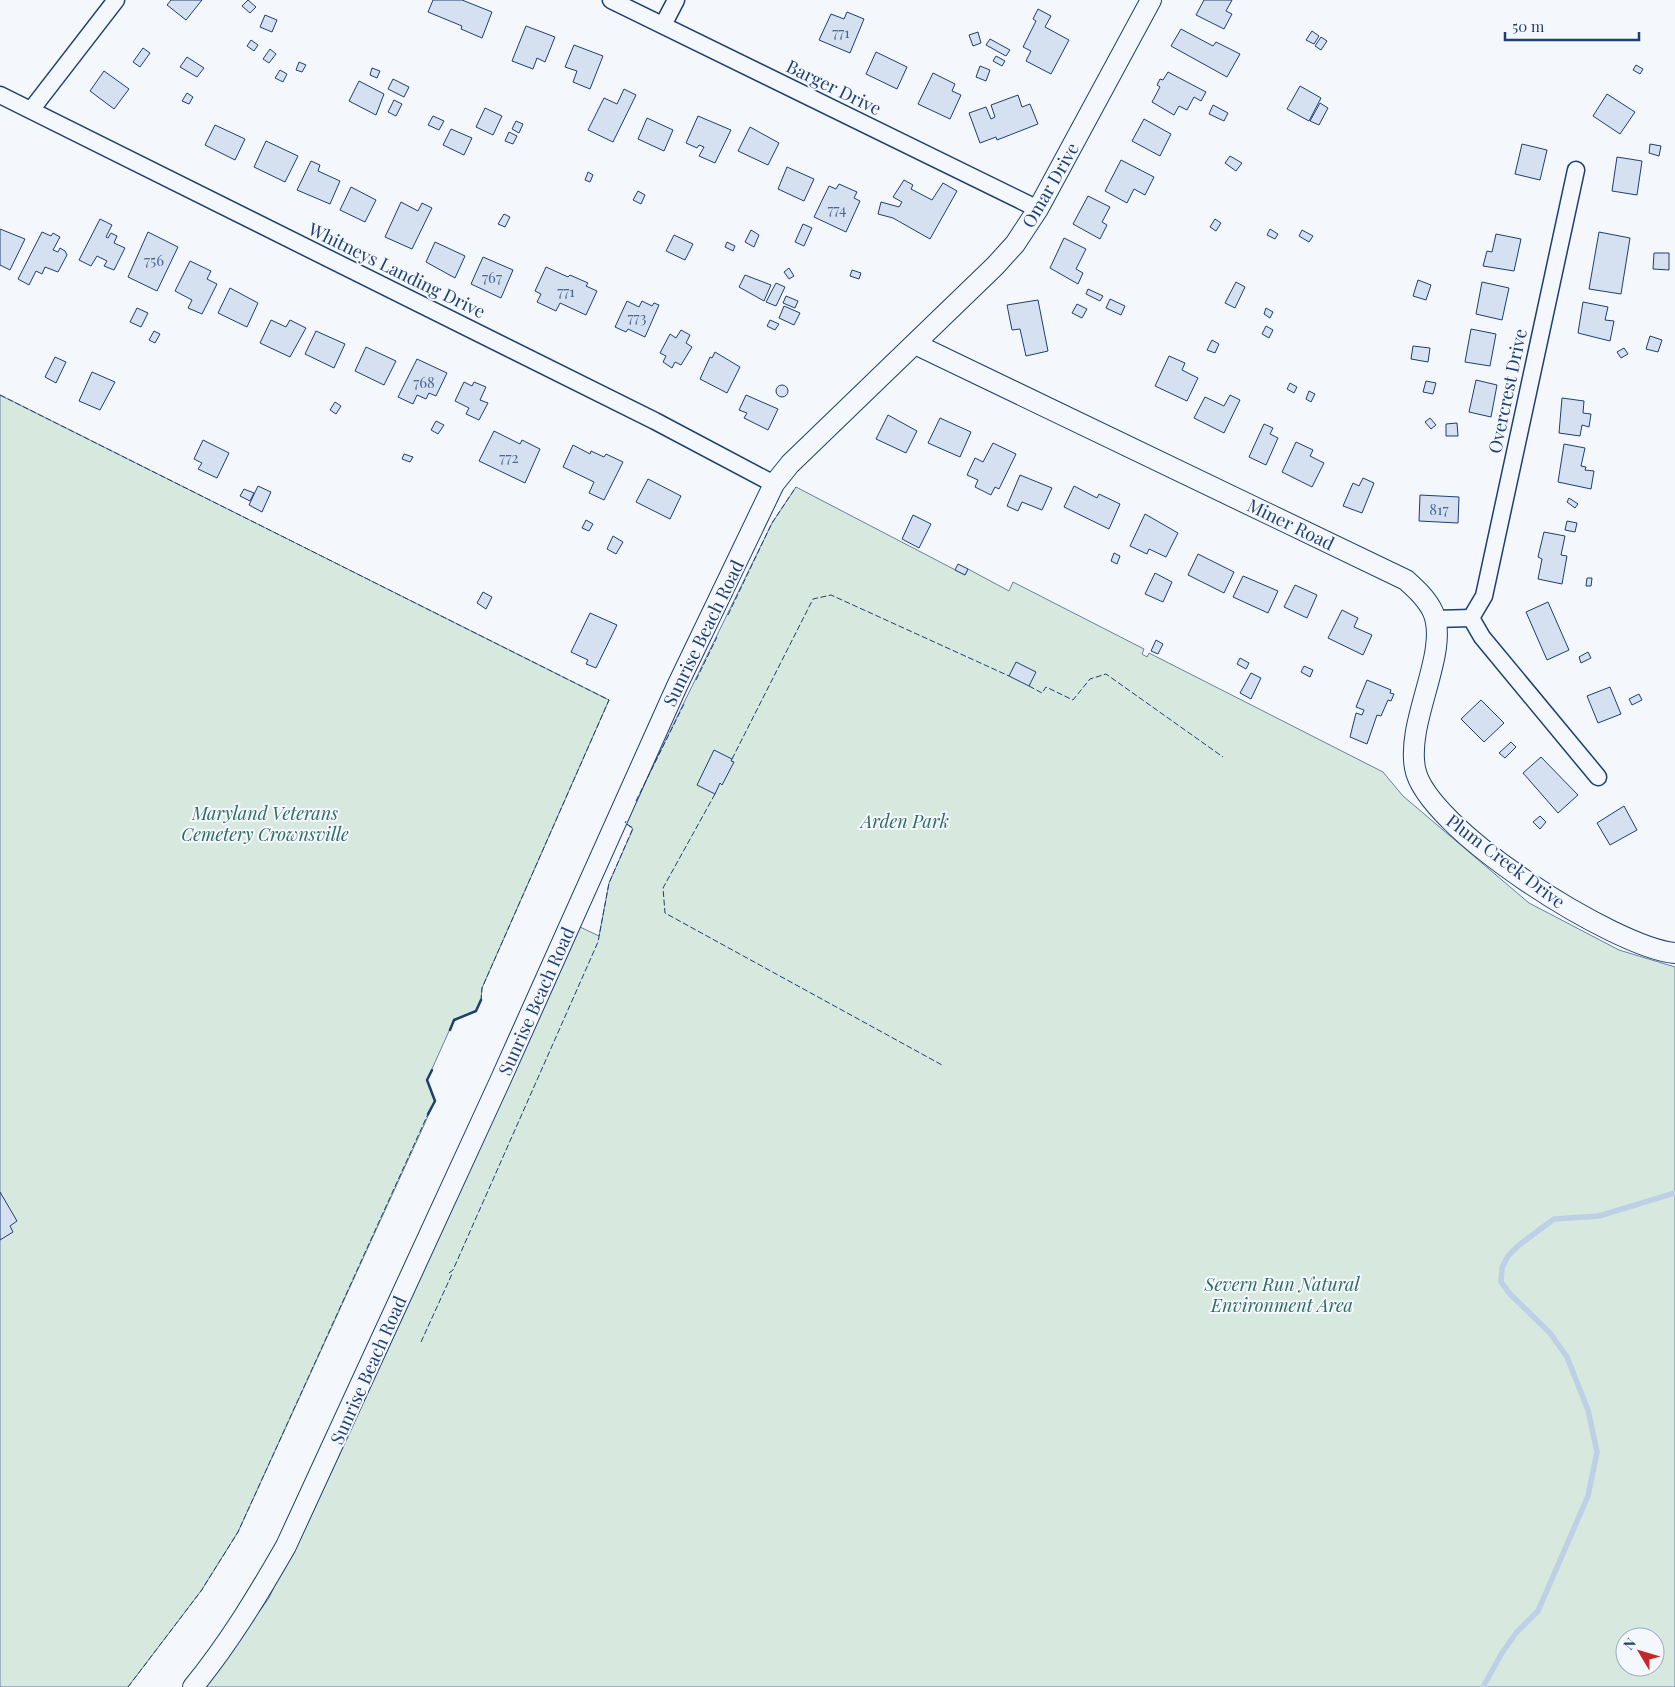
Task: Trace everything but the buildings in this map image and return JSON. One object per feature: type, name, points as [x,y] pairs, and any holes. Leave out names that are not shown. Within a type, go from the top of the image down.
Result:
[{"type":"street","points":[[31,110],[116,0]]},
{"type":"street","name":"Barger Drive","points":[[611,0],[1038,209]]},
{"type":"street","points":[[663,25],[676,0]]},
{"type":"street","name":"Omar Drive","points":[[915,344],[1015,244],[1038,209],[1151,0]]},
{"type":"street","name":"Whitneys Landing Drive","points":[[0,95],[655,421],[774,484]]},
{"type":"street","name":"Overcrest Drive","points":[[1471,618],[1484,596],[1576,170]]},
{"type":"street","name":"Sunrise Beach Road","points":[[193,1687],[228,1642],[258,1595],[290,1537],[500,1081],[677,686],[774,484],[790,464],[915,344]]},
{"type":"street","name":"Miner Road","points":[[915,344],[1406,580],[1420,593],[1435,619]]},
{"type":"street","points":[[1435,619],[1471,618],[1482,637],[1598,777]]},
{"type":"street","name":"Plum Creek Drive","points":[[1435,619],[1437,632],[1434,654],[1415,732],[1414,752],[1415,769],[1427,795],[1443,815],[1545,894],[1594,924],[1624,938],[1646,947],[1675,953]]},
{"type":"green space","name":"Maryland Veterans Cemetery Crownsville","points":[[0,395],[609,700],[482,988],[481,1000],[476,1011],[454,1020],[427,1080],[435,1101],[238,1532],[201,1591],[128,1687],[0,1687]]},
{"type":"green space","name":"Severn Run Natural Environment Area","points":[[796,487],[965,575],[968,569],[1009,591],[1013,582],[1144,649],[1142,654],[1147,657],[1149,653],[1383,772],[1403,796],[1529,903],[1619,950],[1675,967],[1675,1687],[204,1687],[269,1598],[578,926],[599,936],[609,883],[633,829],[625,823],[772,523]]},
{"type":"waterway","points":[[1483,1687],[1502,1653],[1516,1633],[1538,1611],[1588,1496],[1597,1452],[1588,1410],[1567,1357],[1550,1333],[1510,1294],[1501,1282],[1502,1268],[1508,1256],[1519,1245],[1554,1219],[1599,1216],[1675,1193]]},
{"type":"fence","points":[[0,395],[609,700],[482,988],[481,1000]]},
{"type":"fence","points":[[728,615],[772,523],[796,487]]},
{"type":"fence","points":[[732,759],[813,599],[831,595],[1009,676]]},
{"type":"fence","points":[[696,680],[717,637]]},
{"type":"fence","points":[[1029,686],[1042,693],[1046,687],[1073,700],[1090,679],[1106,674],[1223,757]]},
{"type":"fence","points":[[636,801],[684,704]]},
{"type":"fence","points":[[715,794],[663,888],[665,913],[942,1065]]},
{"type":"fence","points":[[449,1273],[453,1270],[598,942],[609,883],[633,828],[625,823],[626,821]]},
{"type":"fence","points":[[128,1687],[201,1591],[238,1532],[428,1114]]},
{"type":"fence","points":[[421,1342],[452,1274]]},
{"type":"wall","points":[[450,1030],[454,1020],[476,1011],[481,1000]]},
{"type":"wall","points":[[428,1114],[435,1101],[427,1080],[432,1070]]},
{"type":"park label","name":"Arden Park","points":[[905,821]]}]
